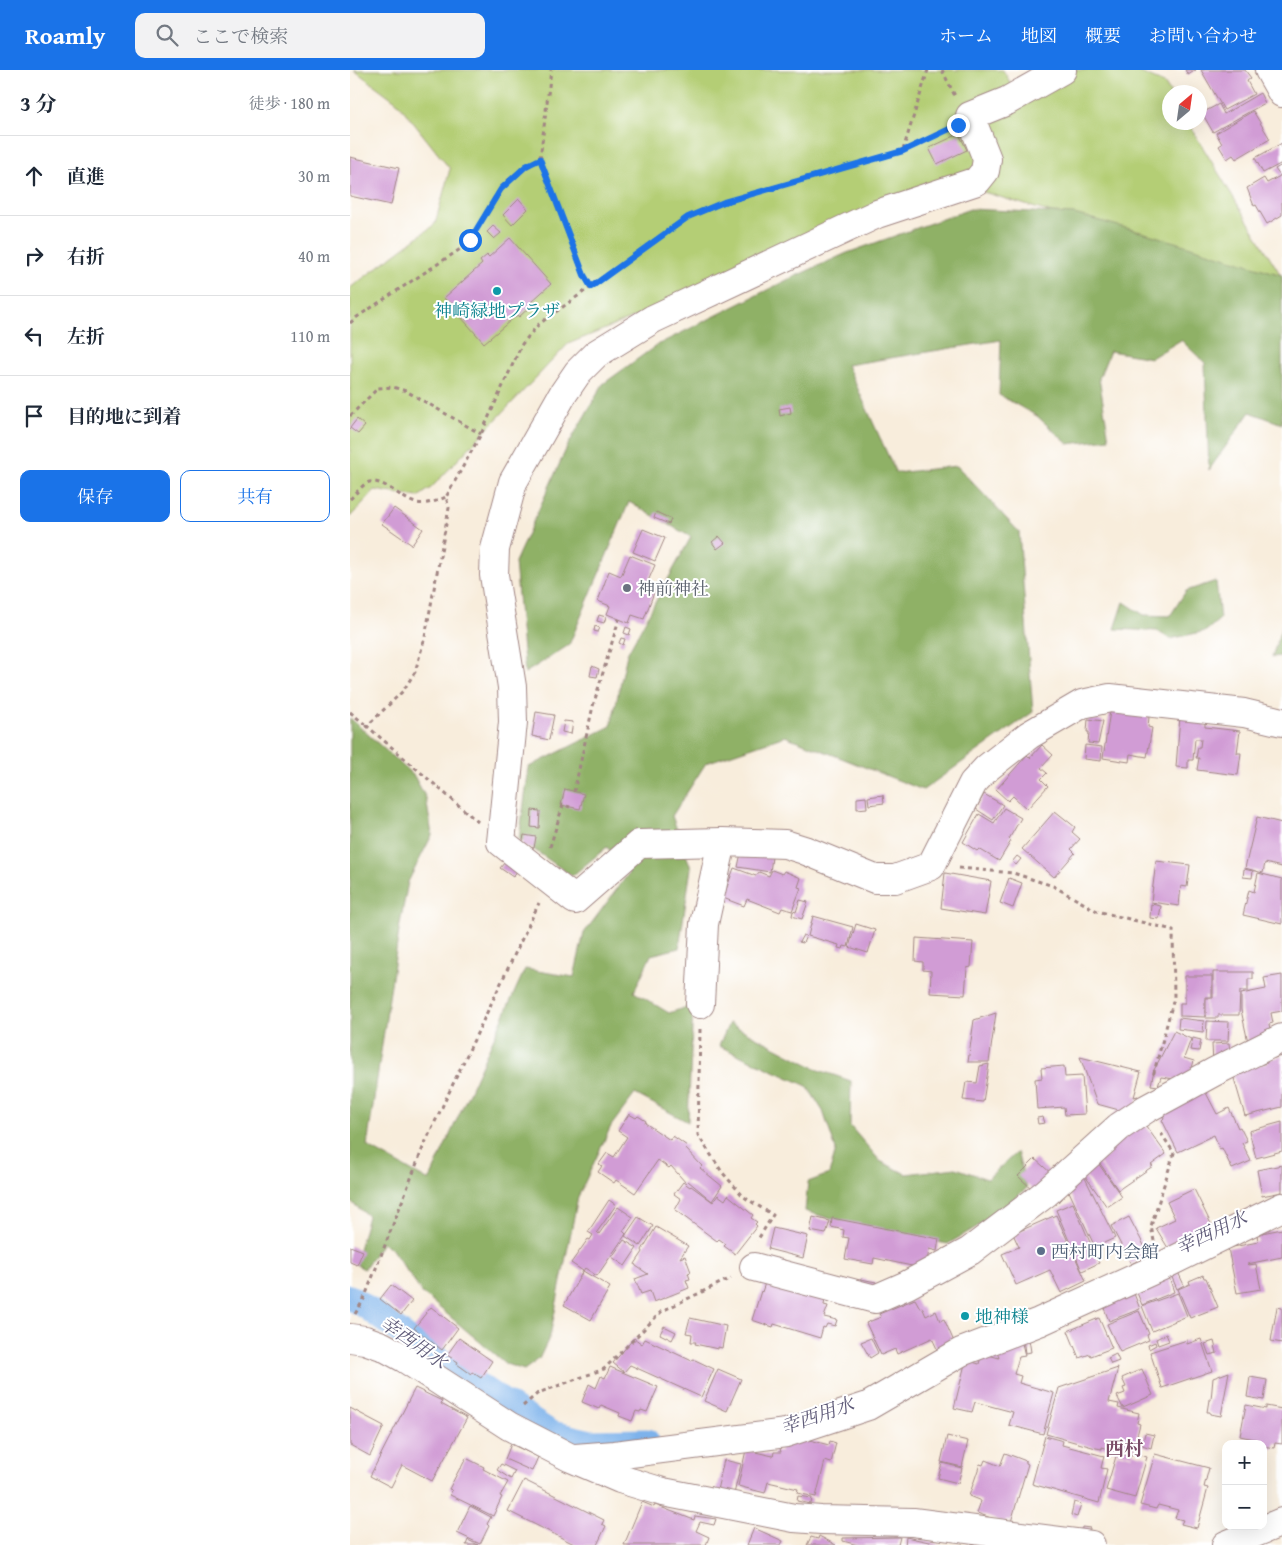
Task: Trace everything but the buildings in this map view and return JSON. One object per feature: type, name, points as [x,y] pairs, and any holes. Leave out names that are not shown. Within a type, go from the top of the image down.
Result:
[{"type":"street","points":[[1062,70],[1007,101],[970,116],[987,159],[985,171],[977,181],[877,214],[653,319],[596,354],[578,372],[563,394],[513,482],[494,549],[494,575],[512,687],[513,722],[501,842],[575,900],[639,844],[722,842],[785,844],[875,879],[894,879],[930,866],[973,783],[987,768],[1029,735],[1082,704],[1110,698],[1244,713],[1282,722]]},
{"type":"street","points":[[1269,70],[1282,93]]},
{"type":"street","points":[[700,1004],[704,924],[722,842]]},
{"type":"street","points":[[754,1267],[875,1299],[907,1285],[970,1251],[1046,1193],[1120,1127],[1146,1109],[1282,1038]]},
{"type":"street","points":[[571,1458],[615,1455],[786,1434],[868,1406],[962,1352],[1047,1318],[1162,1266],[1282,1207]]},
{"type":"street","points":[[350,1338],[365,1340],[382,1346],[404,1358],[509,1426],[571,1458],[620,1479],[663,1492],[794,1518],[913,1522],[1091,1545]]},
{"type":"street","points":[[1226,1545],[1282,1522]]},
{"type":"street","points":[[1280,1545],[1282,1540]]},
{"type":"path","points":[[551,70],[540,159],[584,275],[591,287]]},
{"type":"path","points":[[903,151],[928,70]]},
{"type":"path","points":[[350,499],[367,483],[372,482],[381,483],[415,503],[424,504],[446,497],[481,434],[522,344],[539,324],[688,217],[724,202],[903,151],[958,125],[970,116]]},
{"type":"path","points":[[350,323],[462,248],[470,240],[501,189],[526,166],[540,159]]},
{"type":"path","points":[[350,416],[378,388],[392,387],[406,391],[481,434]]},
{"type":"path","points":[[367,726],[403,691],[415,672],[425,637],[449,508],[446,497]]},
{"type":"path","points":[[574,792],[593,706],[619,619]]},
{"type":"path","points":[[350,712],[501,842]]},
{"type":"path","points":[[553,839],[563,805],[570,807]]},
{"type":"path","points":[[930,866],[1014,873],[1053,886],[1097,911],[1173,930],[1174,998],[1155,1064],[1146,1109],[1174,1154],[1150,1226],[1156,1249]]},
{"type":"path","points":[[358,1308],[364,1299],[424,1145],[550,881]]},
{"type":"path","points":[[522,1407],[538,1393],[604,1369],[662,1311],[754,1267],[749,1255],[773,1215],[744,1197],[722,1172],[698,1135],[700,1004]]},
{"type":"green space","points":[[354,70],[1003,70],[1011,84],[1057,70],[1134,70],[1164,83],[1165,85],[1162,85],[1162,130],[1192,130],[1282,277],[1282,284],[961,185],[568,344],[431,488],[418,497],[375,490],[350,517],[350,288],[435,224],[450,169],[397,102]]},
{"type":"green space","points":[[970,209],[1074,214],[1152,235],[1282,275],[1282,424],[1250,412],[1209,470],[1205,363],[1181,340],[1151,358],[1110,351],[1099,378],[1109,439],[1068,444],[1037,416],[999,395],[1001,340],[847,365],[896,473],[957,466],[1019,532],[1033,712],[923,790],[785,736],[706,763],[672,816],[691,868],[679,948],[651,955],[634,992],[669,1013],[693,1005],[688,1122],[635,1094],[611,1126],[578,1197],[550,1336],[539,1359],[524,1370],[506,1364],[422,1293],[391,1248],[382,1243],[364,1269],[355,1264],[368,1216],[350,1201],[350,718],[414,776],[426,798],[432,835],[408,882],[367,1146],[429,1181],[525,969],[574,977],[584,933],[629,873],[607,847],[572,876],[519,839],[529,767],[611,726],[627,654],[691,537],[629,502],[569,645],[525,673],[515,562],[568,445],[603,384],[657,345],[789,279],[847,253]]},
{"type":"green space","points":[[1216,581],[1220,619],[1206,631],[1170,639],[1157,631],[1115,629],[1124,602],[1144,615],[1170,616],[1186,591]]},
{"type":"green space","points":[[1282,626],[1282,656],[1272,657]]},
{"type":"green space","points":[[729,1023],[819,1070],[851,1081],[850,1126],[880,1161],[906,1174],[956,1168],[987,1179],[1017,1152],[1027,1188],[990,1219],[948,1244],[864,1229],[805,1211],[808,1182],[829,1174],[836,1150],[823,1111],[807,1086],[719,1046]]},
{"type":"waterway","name":"幸西用水","points":[[350,1297],[417,1345],[551,1433],[591,1442],[647,1441]]},
{"type":"place","name":"神崎緑地プラザ","points":[[497,291]]},
{"type":"place","name":"神前神社","points":[[627,588]]},
{"type":"place","name":"西村町内会館","points":[[1041,1251]]},
{"type":"place","name":"地神様","points":[[965,1316]]},
{"type":"district","name":"西村","points":[[1124,1448]]},
{"type":"route","points":[[470,240],[501,189],[526,166],[540,159],[584,275],[591,287],[688,217],[724,202],[903,151],[958,125]]}]
